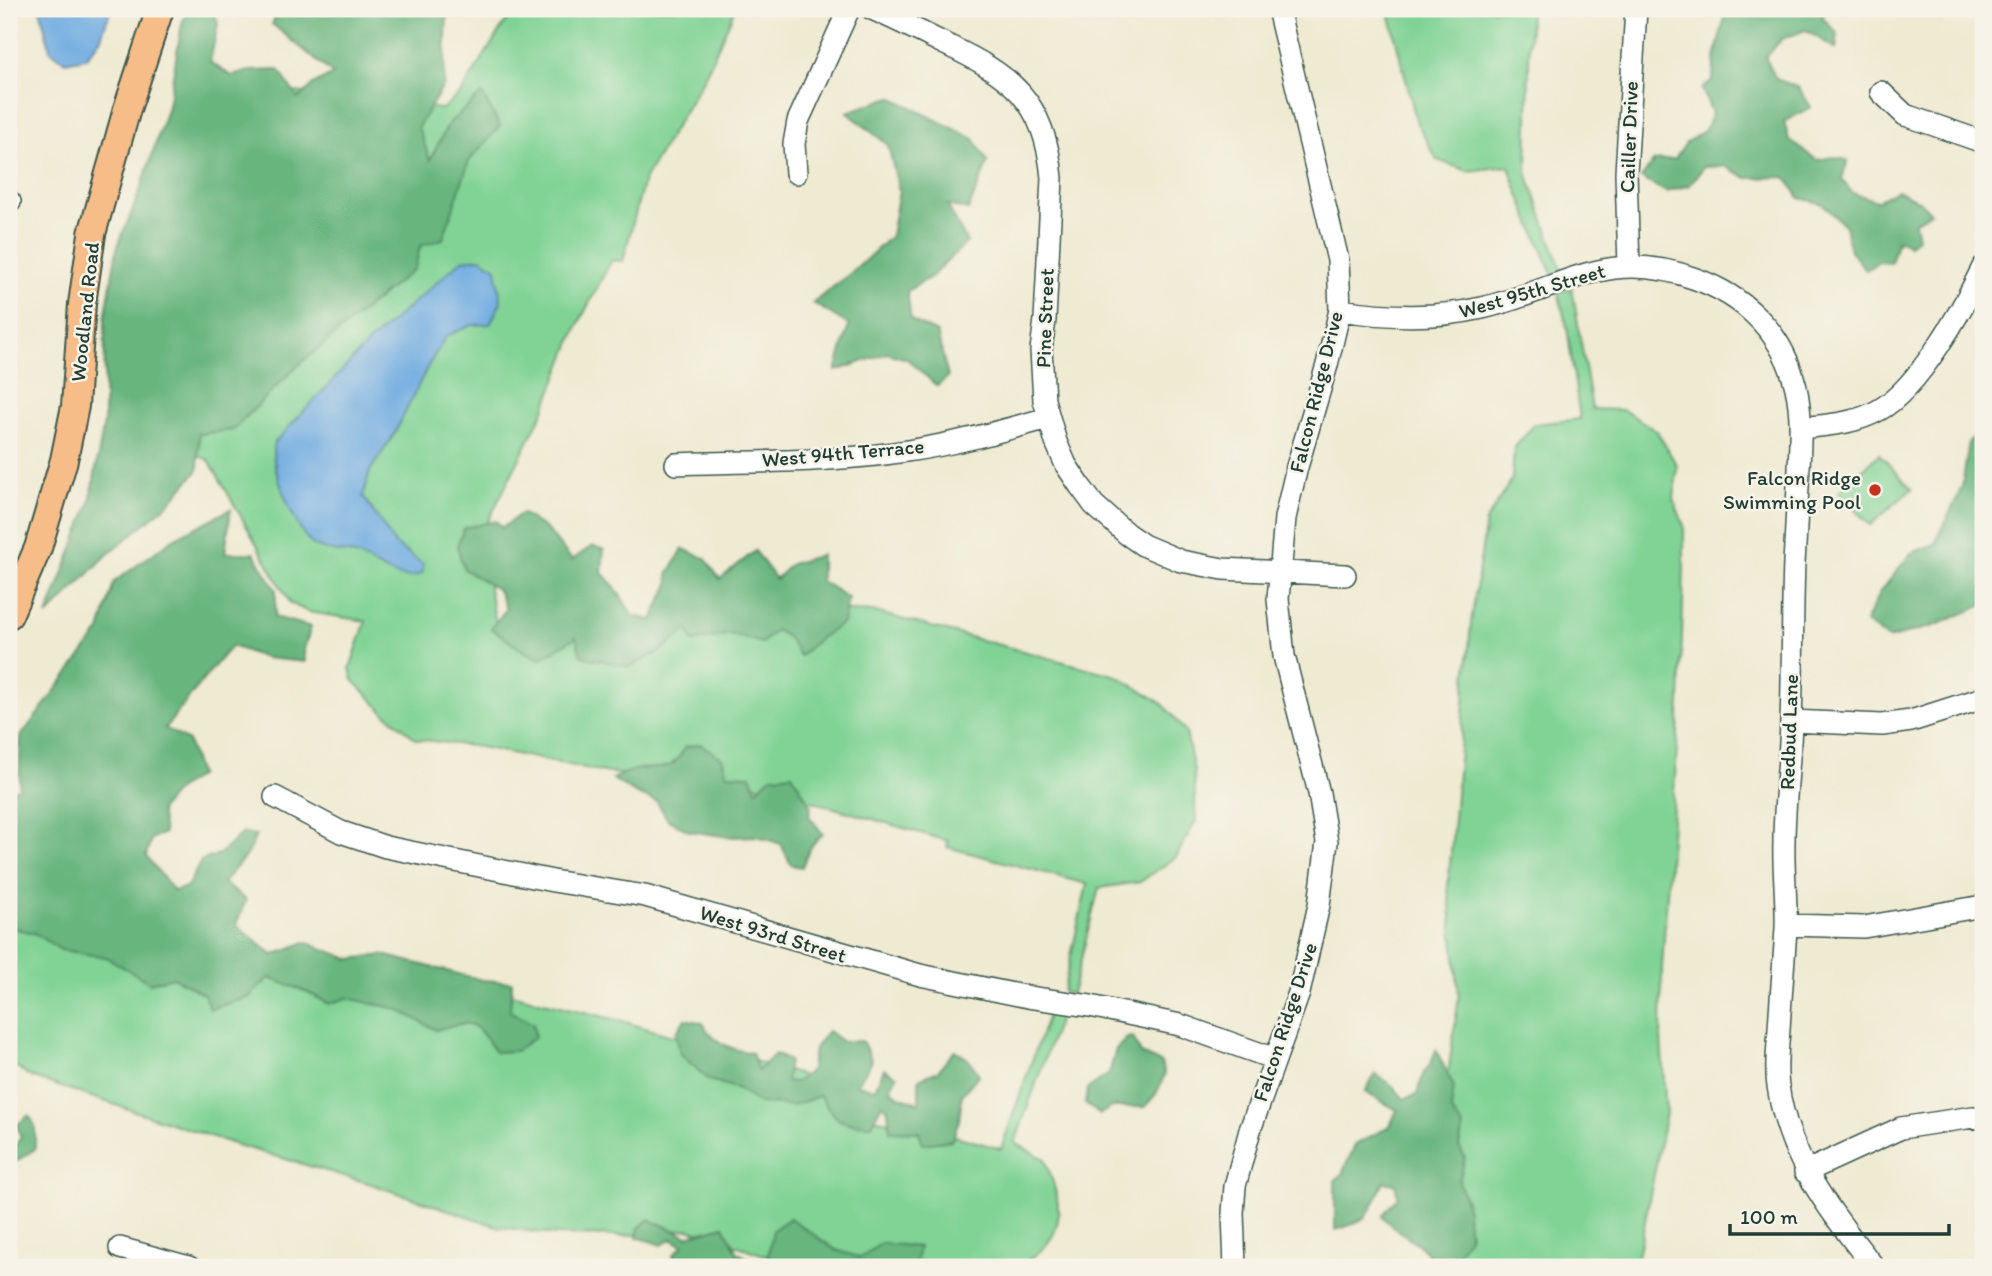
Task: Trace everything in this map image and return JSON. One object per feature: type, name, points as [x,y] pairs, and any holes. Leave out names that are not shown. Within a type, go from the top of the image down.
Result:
[{"type":"main road","name":"Woodland Road","points":[[9,615],[38,548],[64,460],[75,406],[82,304],[92,234],[119,136],[160,9]]},
{"type":"street","points":[[796,173],[794,144],[798,121],[849,9]]},
{"type":"street","name":"Pine Street","points":[[872,9],[984,62],[1004,76],[1034,111],[1044,132],[1052,178],[1041,350],[1048,418],[1066,465],[1080,486],[1110,520],[1143,545],[1181,561],[1202,566],[1279,570]]},
{"type":"street","name":"Falcon Ridge Drive","points":[[1235,1267],[1235,1186],[1250,1130],[1299,993],[1312,943],[1327,842],[1319,793],[1284,656],[1278,599],[1285,518],[1340,310],[1338,260],[1278,9]]},
{"type":"street","name":"Cailler Drive","points":[[1629,266],[1626,173],[1636,9]]},
{"type":"street","points":[[1881,92],[1905,115],[1983,142]]},
{"type":"street","name":"West 95th Street","points":[[1340,310],[1392,317],[1462,312],[1488,307],[1586,273],[1629,266],[1661,269],[1698,279],[1723,291],[1757,316],[1771,332],[1793,376],[1801,414],[1801,428]]},
{"type":"street","points":[[1801,428],[1840,424],[1858,418],[1879,410],[1900,393],[1917,374],[1953,322],[1983,267]]},
{"type":"street","name":"West 94th Terrace","points":[[676,464],[846,457],[907,451],[979,437],[1048,418]]},
{"type":"street","name":"Redbud Lane","points":[[1801,428],[1784,842],[1786,925],[1777,1082],[1789,1132],[1805,1172],[1837,1222],[1874,1267]]},
{"type":"street","points":[[1279,570],[1345,575]]},
{"type":"street","points":[[1791,721],[1882,725],[1911,721],[1983,698]]},
{"type":"street","name":"West 93rd Street","points":[[275,797],[341,832],[386,847],[645,897],[920,975],[1180,1025],[1275,1059]]},
{"type":"street","points":[[1786,925],[1864,927],[1983,906]]},
{"type":"street","points":[[1805,1172],[1901,1128],[1973,1117],[1983,1119]]},
{"type":"street","points":[[120,1248],[189,1267]]},
{"type":"green space","points":[[189,9],[214,9],[218,24],[210,62],[232,76],[250,71],[279,70],[298,99],[313,85],[333,74],[272,24],[279,9],[444,9],[447,14],[444,85],[418,127],[430,160],[449,123],[482,94],[500,126],[469,161],[443,239],[420,246],[415,268],[296,367],[233,430],[199,434],[198,470],[167,505],[108,554],[47,616],[90,503],[104,422],[105,319],[117,248],[140,191],[168,106],[182,23]]},
{"type":"green space","points":[[517,9],[735,9],[704,78],[644,180],[623,261],[611,261],[578,325],[543,412],[483,531],[489,589],[497,628],[659,632],[818,610],[875,612],[1117,676],[1162,703],[1186,732],[1194,771],[1196,821],[1176,857],[1140,882],[1099,888],[1072,994],[1063,992],[1087,884],[947,847],[948,841],[749,783],[609,773],[480,747],[416,739],[385,713],[353,680],[350,668],[366,621],[308,612],[290,603],[209,460],[121,425],[191,80],[442,109],[461,93],[504,24]]},
{"type":"green space","points":[[1388,9],[1530,9],[1527,173],[1562,271],[1552,274],[1509,166],[1468,171],[1437,160],[1417,123]]},
{"type":"green space","points":[[1726,9],[1829,9],[1822,17],[1838,34],[1836,49],[1805,30],[1782,39],[1765,57],[1776,79],[1798,87],[1811,107],[1784,122],[1789,140],[1817,160],[1833,157],[1848,160],[1842,179],[1852,193],[1877,201],[1897,190],[1919,201],[1930,212],[1915,222],[1918,238],[1909,245],[1898,240],[1891,263],[1879,262],[1866,270],[1850,251],[1845,226],[1823,204],[1799,198],[1786,177],[1747,178],[1725,166],[1704,167],[1690,185],[1666,192],[1641,178],[1654,161],[1675,159],[1686,143],[1705,130],[1712,113],[1702,89],[1713,79]]},
{"type":"green space","points":[[891,97],[974,139],[988,162],[968,210],[947,205],[967,242],[931,277],[907,291],[911,320],[937,333],[948,377],[937,386],[907,359],[887,353],[836,371],[849,325],[813,303],[857,268],[891,236],[899,191],[888,145],[847,112]]},
{"type":"green space","points":[[1572,288],[1592,409],[1623,410],[1657,431],[1677,466],[1674,500],[1684,526],[1680,703],[1662,967],[1661,1038],[1666,1113],[1636,1267],[1448,1267],[1430,1155],[1442,1116],[1459,996],[1448,887],[1471,623],[1486,521],[1512,479],[1514,448],[1535,424],[1580,419],[1567,327],[1558,292]]},
{"type":"green space","points":[[1983,431],[1983,605],[1934,626],[1888,639],[1865,622],[1881,591],[1911,553],[1935,544],[1962,487],[1969,441]]},
{"type":"green space","name":"Falcon Ridge Swimming Pool","points":[[1879,454],[1912,489],[1870,525],[1839,492]]},
{"type":"green space","points":[[231,509],[225,553],[254,553],[276,590],[275,617],[311,627],[304,649],[305,662],[265,658],[232,646],[214,666],[165,728],[188,741],[199,775],[176,791],[160,810],[164,833],[151,839],[146,856],[174,891],[187,887],[201,861],[221,853],[242,833],[256,835],[248,853],[223,883],[246,900],[236,925],[273,955],[305,942],[350,959],[384,955],[482,980],[512,982],[510,1011],[533,1024],[535,1037],[515,1051],[495,1052],[472,1025],[458,1024],[436,1030],[397,1009],[347,998],[329,1004],[307,992],[269,978],[249,997],[210,1009],[204,994],[173,977],[150,983],[106,957],[61,950],[34,933],[9,927],[9,793],[19,787],[21,736],[100,631],[114,582],[173,539]]},
{"type":"green space","points":[[522,513],[546,529],[572,560],[592,546],[604,550],[602,573],[615,587],[633,616],[652,620],[669,584],[668,574],[683,549],[705,558],[720,579],[755,551],[776,579],[791,564],[821,555],[821,581],[848,598],[843,623],[820,638],[800,656],[788,638],[776,630],[762,643],[729,634],[693,642],[688,629],[661,651],[630,667],[581,656],[576,637],[540,659],[520,649],[491,628],[506,609],[498,590],[464,569],[457,546],[464,528],[496,521],[502,528]]},
{"type":"green space","points":[[700,744],[722,758],[727,774],[751,775],[756,790],[772,776],[792,774],[811,806],[809,816],[823,834],[812,845],[802,867],[791,865],[781,844],[757,836],[730,837],[689,831],[668,820],[657,802],[635,793],[613,779],[636,770],[671,765],[685,747]]},
{"type":"green space","points":[[9,787],[89,854],[283,966],[494,990],[622,1021],[814,1079],[873,1118],[1001,1149],[1050,1009],[1062,1010],[1015,1143],[1045,1159],[1058,1208],[1054,1234],[1034,1256],[1017,1267],[799,1267],[689,1229],[623,1236],[557,1235],[499,1227],[31,1077],[9,1062]]},
{"type":"green space","points":[[685,1019],[703,1023],[712,1036],[723,1044],[752,1053],[758,1071],[775,1054],[789,1061],[786,1081],[796,1082],[811,1070],[814,1049],[828,1031],[843,1042],[862,1041],[872,1061],[857,1085],[875,1089],[884,1069],[897,1076],[890,1089],[899,1096],[919,1103],[919,1079],[938,1071],[955,1050],[968,1059],[979,1074],[962,1095],[959,1121],[952,1140],[923,1144],[919,1132],[890,1131],[888,1110],[882,1104],[872,1125],[853,1124],[835,1117],[820,1096],[791,1106],[758,1103],[739,1089],[709,1080],[680,1054],[676,1033]]},
{"type":"green space","points":[[1133,1037],[1141,1054],[1161,1063],[1165,1074],[1156,1094],[1145,1107],[1112,1107],[1100,1114],[1085,1104],[1087,1089],[1109,1074],[1116,1049],[1127,1038]]},
{"type":"green space","points":[[1436,1050],[1454,1087],[1451,1110],[1463,1127],[1459,1147],[1465,1157],[1459,1182],[1466,1201],[1469,1237],[1448,1267],[1433,1267],[1430,1258],[1419,1245],[1382,1216],[1398,1196],[1395,1184],[1384,1182],[1363,1219],[1335,1230],[1335,1181],[1342,1174],[1355,1145],[1390,1126],[1397,1110],[1365,1092],[1375,1074],[1393,1086],[1404,1099],[1417,1095],[1424,1072]]},
{"type":"green space","points":[[29,1115],[35,1126],[35,1149],[9,1166],[9,1152],[21,1138],[17,1125]]},
{"type":"green space","points":[[790,1218],[836,1250],[861,1258],[881,1243],[919,1247],[915,1267],[766,1267],[773,1230]]},
{"type":"green space","points":[[649,1219],[687,1236],[724,1226],[738,1253],[765,1267],[677,1267],[673,1255],[683,1245],[671,1239],[662,1245],[637,1237],[639,1228]]},
{"type":"water","points":[[40,9],[111,9],[100,40],[86,58],[65,62],[50,50]]},
{"type":"water","points":[[481,258],[496,268],[501,302],[490,324],[472,325],[446,336],[395,433],[370,471],[363,496],[395,544],[423,564],[423,572],[415,576],[397,575],[352,554],[315,546],[298,524],[284,495],[275,465],[274,443],[369,342],[462,260]]},
{"type":"place","name":"Falcon Ridge Swimming Pool","points":[[1875,490]]}]
